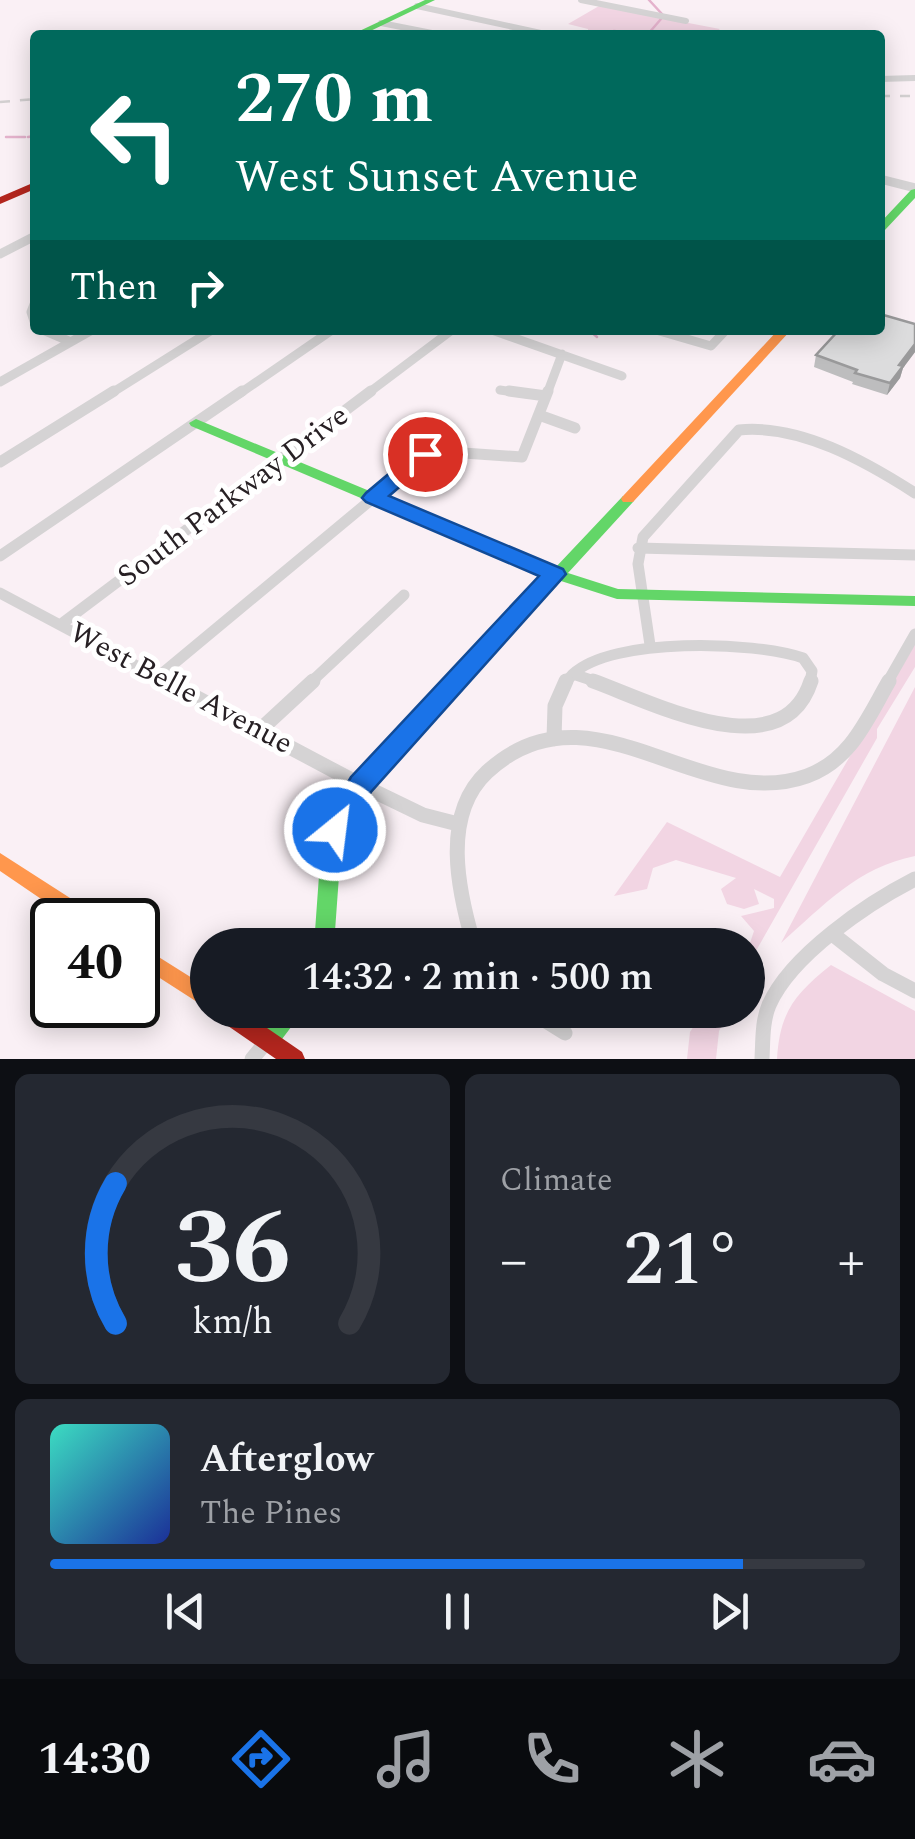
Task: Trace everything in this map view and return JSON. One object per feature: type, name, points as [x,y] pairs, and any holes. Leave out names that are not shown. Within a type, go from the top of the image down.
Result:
[{"type":"street","points":[[581,0],[686,21]]},
{"type":"street","points":[[366,30],[424,3],[530,30]]},
{"type":"street","points":[[382,23],[417,30]]},
{"type":"street","points":[[885,79],[915,78]]},
{"type":"street","points":[[885,181],[915,190],[885,223]]},
{"type":"street","points":[[0,201],[30,186]]},
{"type":"street","points":[[0,254],[30,239]]},
{"type":"street","points":[[55,335],[71,342]]},
{"type":"street","points":[[0,382],[83,335]]},
{"type":"street","points":[[0,462],[204,335]]},
{"type":"street","points":[[0,556],[325,335]]},
{"type":"street","name":"South Parkway Drive","points":[[60,625],[445,335]]},
{"type":"street","points":[[507,335],[622,376]]},
{"type":"street","points":[[673,335],[711,346],[721,335]]},
{"type":"street","points":[[325,928],[330,848],[339,820],[361,784],[780,335]]},
{"type":"street","points":[[159,676],[432,452],[519,458],[562,354]]},
{"type":"street","points":[[500,390],[546,396]]},
{"type":"street","points":[[538,415],[575,428]]},
{"type":"street","points":[[196,423],[554,574],[617,594],[915,601]]},
{"type":"street","points":[[650,645],[638,548],[652,525],[734,435],[749,426],[782,432],[873,466],[915,493]]},
{"type":"street","points":[[638,548],[915,555]]},
{"type":"street","name":"West Belle Avenue","points":[[0,593],[361,784],[423,815],[458,824]]},
{"type":"street","points":[[260,730],[404,595]]},
{"type":"street","points":[[470,928],[464,903],[458,824],[470,795],[496,763],[554,739],[618,742],[754,784],[804,778],[837,762],[850,747],[915,634]]},
{"type":"street","points":[[554,739],[554,710],[571,672],[611,652],[650,645],[795,654],[809,664],[812,680],[788,717],[779,724],[756,728],[721,722],[571,672]]},
{"type":"street","points":[[0,861],[55,898]]},
{"type":"street","points":[[762,1059],[764,1024],[774,994],[790,973],[862,910],[915,879]]},
{"type":"street","points":[[835,936],[884,974],[915,991]]},
{"type":"street","points":[[160,968],[190,988]]},
{"type":"street","points":[[250,1028],[294,1059]]},
{"type":"street","points":[[252,1059],[278,1028]]},
{"type":"street","points":[[558,1028],[565,1032]]},
{"type":"shaded area","points":[[599,6],[720,29],[588,30],[568,24]]},
{"type":"shaded area","points":[[915,644],[915,667],[765,935],[765,928],[751,928],[741,916],[774,908],[774,899],[754,889],[759,904],[744,909],[727,904],[721,889],[736,878],[676,860],[653,868],[647,889],[614,896],[667,822],[780,877]]},
{"type":"shaded area","points":[[915,687],[915,856],[859,879],[781,943]]},
{"type":"shaded area","points":[[831,965],[915,1011],[915,1059],[777,1059],[782,1028],[792,1005]]},
{"type":"shaded area","points":[[693,1028],[721,1028],[716,1059],[687,1059]]},
{"type":"building","points":[[885,315],[915,324],[915,344],[890,383],[855,373],[857,370],[816,355],[834,335],[885,335]]},
{"type":"waterway","points":[[649,0],[662,14]]},
{"type":"waterway","points":[[651,30],[661,19]]},
{"type":"waterway","points":[[6,137],[25,137]]},
{"type":"railway","points":[[885,96],[915,96]]},
{"type":"railway","points":[[0,102],[30,99]]},
{"type":"traffic: fast","points":[[366,30],[431,0]]},
{"type":"traffic: fast","points":[[885,224],[915,192]]},
{"type":"traffic: fast","points":[[196,423],[555,574],[617,594],[915,601]]},
{"type":"traffic: fast","points":[[325,928],[331,848],[351,797],[628,499]]},
{"type":"traffic: fast","points":[[268,1040],[278,1028]]},
{"type":"traffic: slow","points":[[628,499],[780,335]]},
{"type":"traffic: slow","points":[[0,861],[55,898]]},
{"type":"traffic: slow","points":[[160,968],[190,988]]},
{"type":"traffic: jam","points":[[0,201],[30,187]]},
{"type":"traffic: jam","points":[[249,1028],[294,1059]]},
{"type":"route","points":[[335,830],[361,784],[554,574],[374,498],[425,454]]}]
